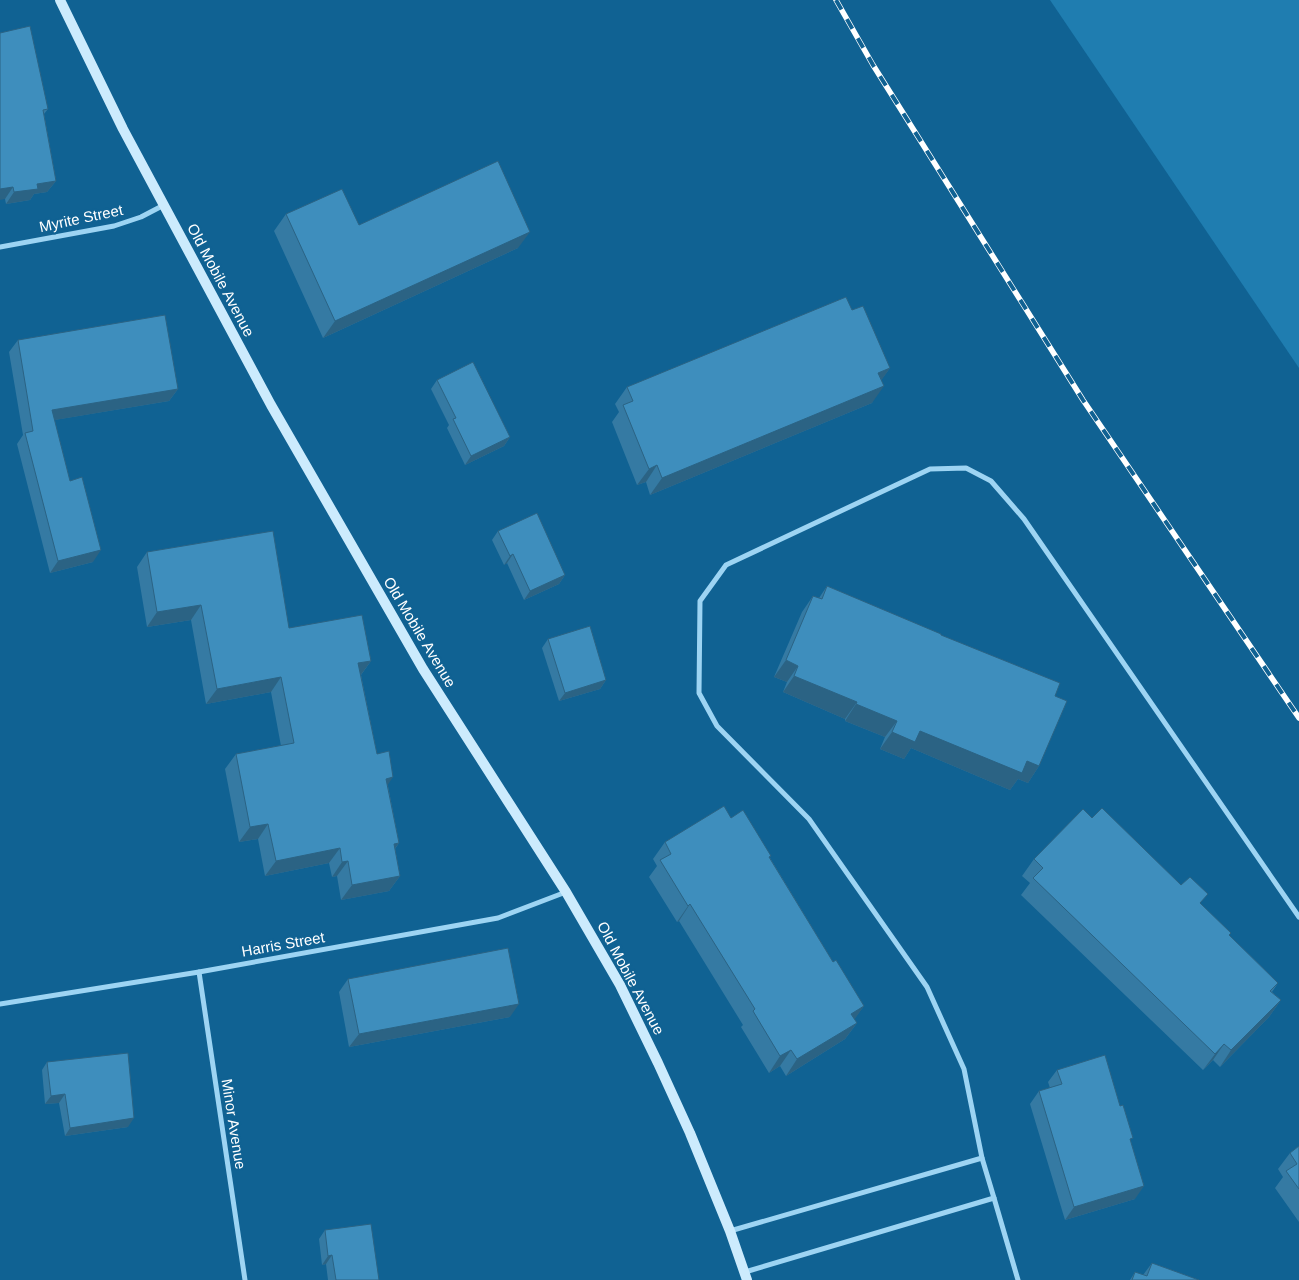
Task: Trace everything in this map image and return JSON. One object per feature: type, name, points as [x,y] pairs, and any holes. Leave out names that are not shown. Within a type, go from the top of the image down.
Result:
[{"type":"main road","name":"Old Mobile Avenue","points":[[60,0],[123,129],[271,405],[423,669],[566,892],[620,985],[690,1132],[746,1276]]},
{"type":"street","name":"Myrite Street","points":[[0,247],[114,226],[141,217],[164,206]]},
{"type":"street","points":[[1018,1280],[982,1158],[964,1069],[927,987],[809,819],[716,726],[699,693],[700,602],[726,565],[930,469],[966,468],[991,481],[1024,519],[1299,917]]},
{"type":"street","name":"Harris Street","points":[[0,1004],[199,972],[498,918],[566,892]]},
{"type":"street","name":"Minor Avenue","points":[[199,972],[245,1280]]},
{"type":"street","points":[[730,1231],[982,1158]]},
{"type":"street","points":[[746,1276],[994,1198]]},
{"type":"shaded area","points":[[1050,0],[1299,0],[1299,368]]},
{"type":"building","points":[[30,26],[48,109],[43,110],[56,181],[37,184],[38,189],[14,192],[13,187],[0,189],[0,33]]},
{"type":"building","points":[[498,161],[530,232],[335,321],[286,214],[342,189],[359,225]]},
{"type":"building","points":[[846,297],[852,310],[863,306],[890,368],[878,373],[884,386],[662,478],[657,465],[649,469],[623,405],[633,401],[627,387]]},
{"type":"building","points":[[165,315],[178,389],[52,410],[70,481],[82,477],[101,550],[58,561],[25,433],[33,431],[18,340]]},
{"type":"building","points":[[473,362],[510,437],[471,456],[453,419],[456,418],[437,380]]},
{"type":"building","points":[[537,513],[565,575],[530,591],[513,554],[510,556],[498,531]]},
{"type":"building","points":[[273,531],[289,628],[362,615],[371,661],[358,663],[377,754],[389,751],[393,777],[386,779],[399,843],[394,844],[400,876],[352,885],[348,861],[342,862],[340,848],[276,861],[268,824],[250,827],[236,754],[294,743],[281,677],[217,689],[201,605],[157,612],[147,552]]},
{"type":"building","points":[[827,586],[1060,683],[1055,696],[1067,701],[1039,766],[1027,761],[1022,773],[920,731],[915,742],[892,732],[897,721],[794,676],[798,666],[786,660],[813,596],[822,599]]},
{"type":"building","points":[[590,626],[606,680],[565,693],[548,639]]},
{"type":"building","points":[[724,806],[731,818],[743,810],[771,856],[769,857],[833,962],[836,960],[864,1006],[851,1014],[857,1023],[797,1059],[791,1050],[780,1056],[753,1011],[755,1009],[690,904],[688,906],[660,860],[671,854],[665,842]]},
{"type":"building","points":[[1102,808],[1181,885],[1190,877],[1208,894],[1200,903],[1231,933],[1229,935],[1278,983],[1270,991],[1281,1000],[1231,1050],[1224,1044],[1215,1054],[1033,878],[1043,868],[1034,859],[1083,809],[1092,818]]},
{"type":"building","points":[[508,948],[519,1004],[359,1034],[348,979]]},
{"type":"building","points":[[128,1053],[134,1118],[70,1128],[65,1094],[51,1096],[47,1062]]},
{"type":"building","points":[[1105,1055],[1120,1106],[1123,1105],[1133,1138],[1130,1139],[1144,1186],[1074,1207],[1039,1091],[1062,1084],[1057,1070]]},
{"type":"building","points":[[1299,1146],[1299,1189],[1286,1171],[1297,1164],[1290,1153]]},
{"type":"building","points":[[371,1224],[379,1280],[336,1280],[332,1255],[328,1256],[325,1230]]},
{"type":"building","points":[[1152,1263],[1199,1280],[1132,1280],[1135,1272],[1147,1276]]},
{"type":"railway","points":[[836,0],[873,65],[1083,400],[1299,718]]}]
